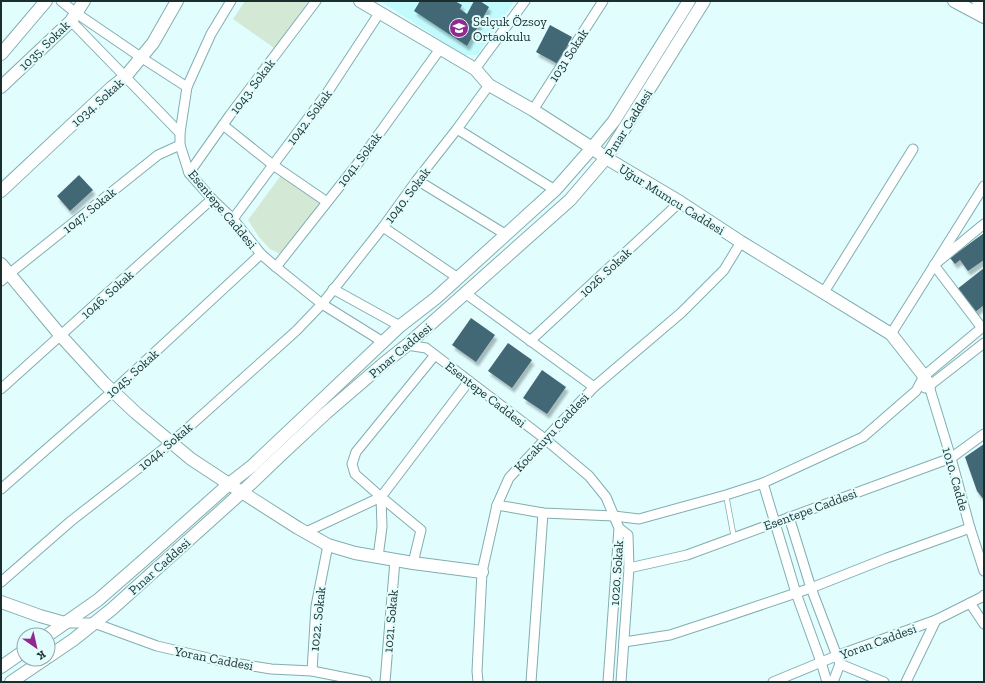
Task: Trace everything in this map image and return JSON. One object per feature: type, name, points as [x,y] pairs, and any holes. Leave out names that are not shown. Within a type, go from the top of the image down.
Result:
[{"type":"main road","name":"1035. Sokak","points":[[1,54],[46,1]]},
{"type":"main road","name":"1035. Sokak","points":[[1,87],[74,17],[84,1]]},
{"type":"main road","name":"1034. Sokak","points":[[1,191],[125,77],[153,43],[177,1]]},
{"type":"main road","name":"Uğur Mumcu Caddesi","points":[[360,1],[475,69],[489,85],[532,110],[606,158],[680,202],[741,242],[891,334],[926,381]]},
{"type":"main road","name":"Pınar Caddesi","points":[[56,629],[98,600],[229,484],[252,466],[400,326],[436,298],[555,190],[614,121],[689,1]]},
{"type":"main road","name":"Pınar Caddesi","points":[[56,652],[73,640],[112,608],[242,492],[326,413],[407,345],[570,200],[606,158],[704,1]]},
{"type":"main road","points":[[954,1],[984,17]]},
{"type":"main road","points":[[978,1],[984,4]]},
{"type":"main road","points":[[1,264],[5,278],[104,383],[171,443],[191,459],[229,484],[328,545],[355,553],[413,564],[482,572]]},
{"type":"main road","points":[[383,342],[407,345],[400,326]]},
{"type":"main road","points":[[1,602],[65,623]]},
{"type":"main road","points":[[1,667],[16,657]]},
{"type":"main road","points":[[11,682],[33,667]]},
{"type":"street","points":[[62,1],[125,77],[180,133]]},
{"type":"street","name":"Esentepe Caddesi","points":[[231,1],[211,34],[187,87],[180,133],[180,145],[189,173],[212,199],[233,219],[262,254],[276,267],[322,304],[383,342]]},
{"type":"street","name":"1043. Sokak","points":[[189,173],[316,1]]},
{"type":"street","points":[[475,69],[525,1]]},
{"type":"street","name":"1031 Sokak","points":[[532,110],[603,1]]},
{"type":"street","name":"1042. Sokak","points":[[233,219],[327,93],[380,12]]},
{"type":"street","points":[[74,17],[187,87]]},
{"type":"street","name":"1041. Sokak","points":[[276,267],[358,163],[440,49]]},
{"type":"street","name":"1040. Sokak","points":[[322,304],[383,227],[489,85]]},
{"type":"street","points":[[223,125],[273,165],[327,202]]},
{"type":"street","points":[[457,129],[555,190]]},
{"type":"street","name":"1047. Sokak","points":[[5,278],[158,155],[180,145]]},
{"type":"street","points":[[824,292],[913,149]]},
{"type":"street","points":[[417,180],[505,234]]},
{"type":"street","points":[[891,334],[984,186]]},
{"type":"street","name":"1046. Sokak","points":[[1,389],[212,199]]},
{"type":"street","name":"1026. Sokak","points":[[530,341],[680,202]]},
{"type":"street","points":[[934,265],[984,224]]},
{"type":"street","points":[[383,227],[458,278]]},
{"type":"street","name":"Kocakuyu Caddesi","points":[[478,682],[477,671],[482,572],[497,505],[509,478],[594,387],[681,313],[724,270],[741,242]]},
{"type":"street","name":"1045. Sokak","points":[[1,489],[113,391],[262,254]]},
{"type":"street","points":[[497,505],[542,513],[614,516],[639,519],[726,495],[763,483],[863,438],[916,392],[983,327],[934,265]]},
{"type":"street","points":[[333,290],[400,326]]},
{"type":"street","points":[[465,293],[594,387]]},
{"type":"street","name":"1044. Sokak","points":[[1,582],[72,521],[171,443],[296,331],[322,304]]},
{"type":"street","points":[[926,381],[984,343]]},
{"type":"street","name":"Esentepe Caddesi","points":[[407,345],[426,348],[545,439],[589,476],[606,497],[619,528]]},
{"type":"street","points":[[413,564],[421,530],[355,474],[352,464],[356,452],[435,355]]},
{"type":"street","points":[[306,532],[381,496],[469,381]]},
{"type":"street","name":"1010. Cadde","points":[[926,381],[951,458],[970,528],[984,572]]},
{"type":"street","name":"Esentepe Caddesi","points":[[629,568],[687,555],[951,458],[984,434]]},
{"type":"street","points":[[763,483],[796,593],[827,682]]},
{"type":"street","points":[[378,557],[382,527],[381,496]]},
{"type":"street","points":[[531,682],[542,513]]},
{"type":"street","points":[[789,517],[811,588],[838,660],[833,682]]},
{"type":"street","name":"1020. Sokak","points":[[619,528],[628,535],[629,568],[621,682]]},
{"type":"street","name":"1020. Sokak","points":[[608,682],[619,528]]},
{"type":"street","points":[[624,642],[670,635],[811,588],[887,558],[970,528]]},
{"type":"street","name":"1022. Sokak","points":[[312,671],[316,606],[328,545]]},
{"type":"street","name":"1021. Sokak","points":[[385,682],[395,560]]},
{"type":"street","name":"Yoran Caddesi","points":[[773,682],[821,662],[838,660],[936,620],[983,596]]},
{"type":"street","points":[[970,603],[984,624]]},
{"type":"street","points":[[906,682],[936,620]]},
{"type":"street","name":"Yoran Caddesi","points":[[65,623],[94,622],[157,646],[221,661],[271,669],[312,671],[367,682]]},
{"type":"street","points":[[838,660],[884,682]]},
{"type":"lane","points":[[726,495],[734,538]]},
{"type":"shaded area","name":"Selçuk Özsoy Ortaokulu","points":[[380,1],[515,1],[477,55],[464,55]]},
{"type":"green space","points":[[245,1],[309,1],[274,48],[233,19]]},
{"type":"green space","points":[[282,174],[321,202],[280,254],[270,249],[259,237],[248,220]]},
{"type":"building","points":[[420,1],[455,1],[462,5],[460,9],[467,14],[474,1],[480,1],[489,7],[467,46],[414,11]]},
{"type":"building","points":[[550,25],[572,37],[558,64],[536,52]]},
{"type":"building","points":[[79,175],[93,190],[70,211],[57,196]]},
{"type":"building","points":[[984,233],[984,260],[968,271],[960,260],[955,264],[950,258]]},
{"type":"building","points":[[984,268],[984,305],[974,313],[956,290]]},
{"type":"building","points":[[471,318],[495,335],[476,362],[452,345]]},
{"type":"building","points":[[508,343],[532,360],[512,388],[488,371]]},
{"type":"building","points":[[542,370],[566,387],[547,414],[523,398]]},
{"type":"building","points":[[984,444],[984,500],[977,491],[965,457]]},
{"type":"place","name":"Selçuk Özsoy Ortaokulu","points":[[459,28]]}]
